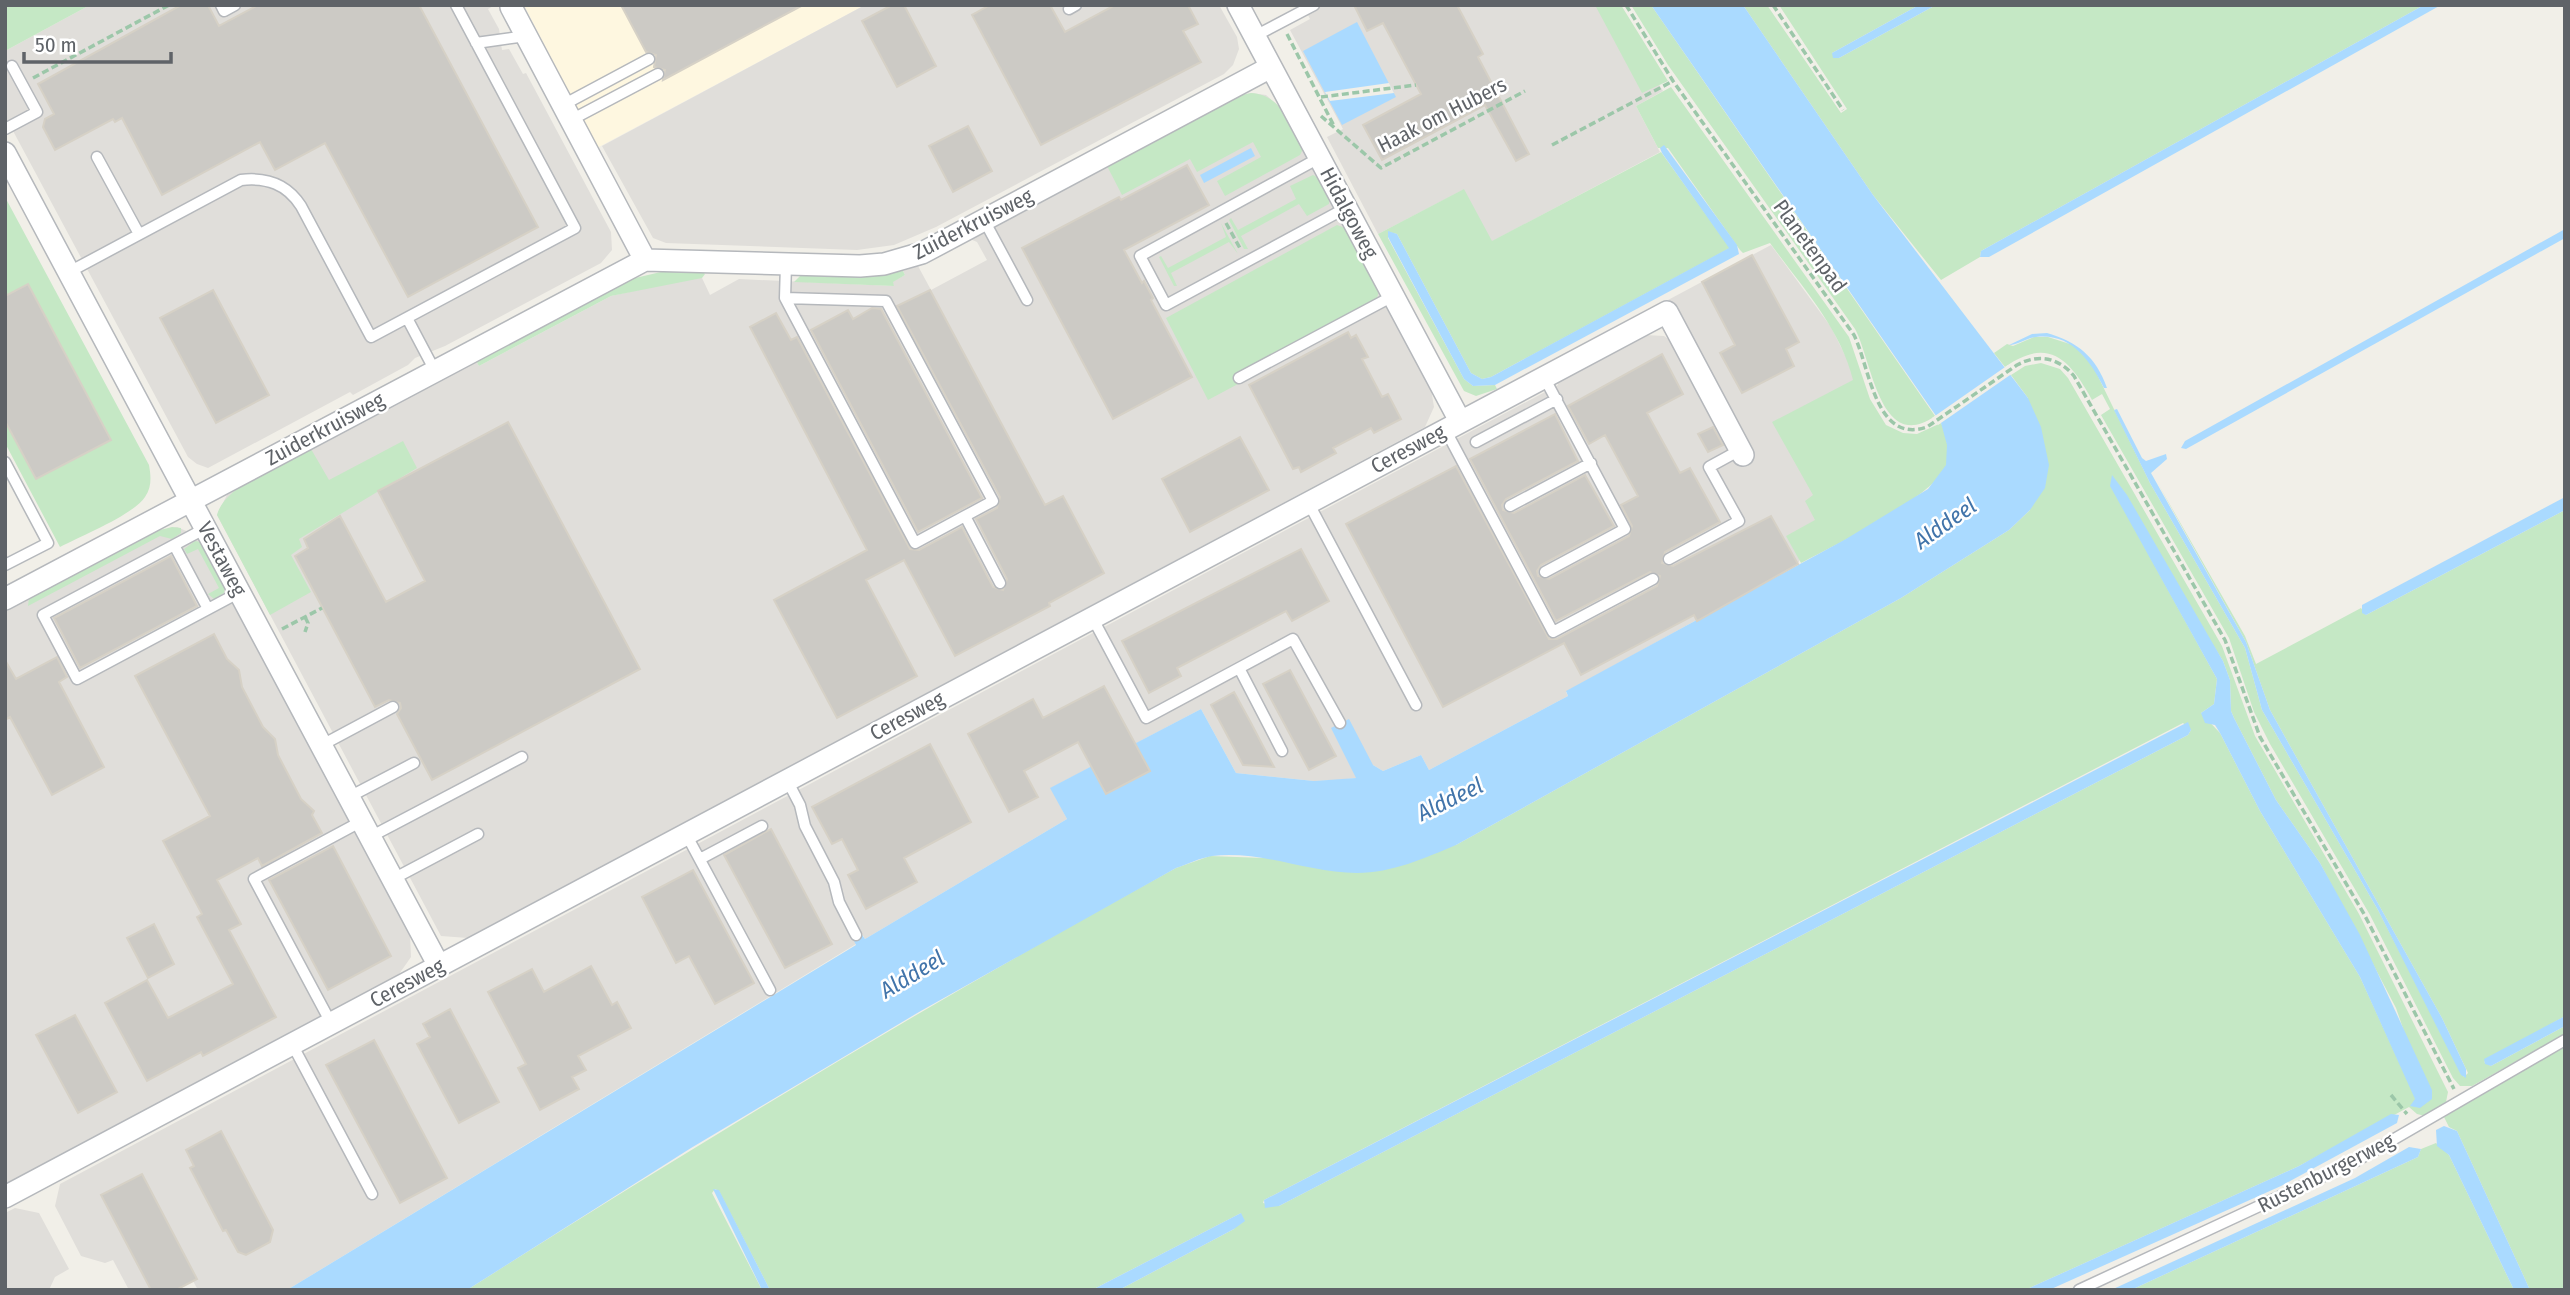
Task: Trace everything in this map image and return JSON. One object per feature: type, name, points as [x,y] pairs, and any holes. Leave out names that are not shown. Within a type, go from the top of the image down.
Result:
[{"type":"street","name":"Hidalgoweg","points":[[1238,5],[1393,296],[1453,425]]},
{"type":"street","points":[[513,6],[526,36],[645,260]]},
{"type":"street","name":"Zuiderkruisweg","points":[[5,598],[645,260],[860,266],[903,260],[984,220],[1271,67]]},
{"type":"street","name":"Vestaweg","points":[[5,153],[439,966]]},
{"type":"street","name":"Ceresweg","points":[[5,1197],[1667,312],[1741,453]]},
{"type":"lane","points":[[221,5],[224,11],[235,5]]},
{"type":"lane","points":[[69,272],[242,180],[266,180],[287,190],[301,206],[371,337],[575,229],[456,5]]},
{"type":"lane","points":[[1288,5],[1293,16]]},
{"type":"lane","points":[[1255,36],[1314,5]]},
{"type":"lane","points":[[476,43],[526,36]]},
{"type":"lane","points":[[567,113],[649,59]]},
{"type":"lane","points":[[5,129],[37,112],[12,65]]},
{"type":"lane","points":[[567,113],[657,74]]},
{"type":"lane","points":[[97,157],[139,234]]},
{"type":"lane","points":[[1319,158],[1140,256],[1166,305],[1346,208]]},
{"type":"lane","points":[[984,220],[1027,300]]},
{"type":"lane","points":[[785,298],[886,301],[993,502],[915,543],[785,298],[786,264]]},
{"type":"lane","points":[[1240,378],[1393,296]]},
{"type":"lane","points":[[407,318],[435,371]]},
{"type":"lane","points":[[1544,377],[1625,529],[1545,572]]},
{"type":"lane","points":[[1476,442],[1556,399]]},
{"type":"lane","points":[[1453,425],[1553,632],[1653,579]]},
{"type":"lane","points":[[1669,559],[1739,521],[1709,467],[1741,453]]},
{"type":"lane","points":[[5,462],[48,543],[5,565]]},
{"type":"lane","points":[[1510,506],[1591,463]]},
{"type":"lane","points":[[1308,502],[1416,705]]},
{"type":"lane","points":[[965,516],[1000,583]]},
{"type":"lane","points":[[206,528],[43,615],[77,679],[240,592]]},
{"type":"lane","points":[[174,545],[208,609]]},
{"type":"lane","points":[[1092,617],[1146,718],[1293,639],[1340,723]]},
{"type":"lane","points":[[1239,668],[1282,751]]},
{"type":"lane","points":[[322,746],[393,708]]},
{"type":"lane","points":[[331,1023],[254,879],[522,757]]},
{"type":"lane","points":[[349,797],[414,763]]},
{"type":"lane","points":[[787,780],[800,805],[805,826],[834,882],[839,901],[856,934]]},
{"type":"lane","points":[[700,859],[762,826]]},
{"type":"lane","points":[[393,879],[478,834]]},
{"type":"lane","points":[[686,834],[769,990]]},
{"type":"lane","name":"Rustenburgerweg","points":[[2079,1290],[2301,1188],[2417,1126],[2565,1040]]},
{"type":"lane","points":[[292,1044],[372,1194]]},
{"type":"path","points":[[22,84],[169,5]]},
{"type":"path","name":"Planetenpad","points":[[1626,5],[1673,81],[1854,335],[1864,357],[1879,407],[1887,418],[1898,427],[1910,430],[1930,425],[2017,365],[2044,358],[2058,362],[2074,376],[2225,640],[2260,737],[2364,914],[2460,1100]]},
{"type":"path","points":[[1773,5],[1843,110]]},
{"type":"path","points":[[1286,32],[1333,126],[1309,139]]},
{"type":"path","points":[[1552,145],[1673,81]]},
{"type":"path","points":[[1320,97],[1416,85]]},
{"type":"path","name":"Haak om Hubers","points":[[1318,113],[1381,168],[1525,91]]},
{"type":"path","points":[[1220,211],[1247,261]]},
{"type":"path","points":[[264,638],[322,608]]},
{"type":"path","points":[[304,617],[308,623],[305,632]]},
{"type":"path","points":[[2391,1095],[2417,1126]]},
{"type":"shaded area","points":[[90,5],[495,5],[488,9],[499,29],[502,50],[509,49],[523,74],[526,73],[611,232],[612,250],[601,263],[445,346],[415,358],[408,365],[353,395],[350,392],[208,468],[197,464],[188,457],[5,116],[5,51]]},
{"type":"shaded area","points":[[524,5],[865,5],[597,148]]},
{"type":"shaded area","points":[[865,5],[1219,5],[1237,37],[1239,49],[1233,65],[1224,74],[936,227],[894,245],[857,250],[666,243],[653,238],[602,146]]},
{"type":"shaded area","points":[[1303,5],[1610,5],[1663,91],[1636,106],[1660,152],[1491,242],[1463,190],[1378,234],[1327,137],[1343,129],[1290,30],[1310,19]]},
{"type":"shaded area","points":[[1251,93],[1266,95],[1282,109],[1431,389],[1434,407],[1425,427],[468,938],[441,936],[217,515],[227,495],[476,361],[479,366],[611,296],[695,277],[702,278],[710,295],[739,279],[894,286],[892,282],[905,275],[903,271],[918,266],[931,290],[987,260],[977,242],[970,239],[1238,96]]},
{"type":"shaded area","points":[[1771,245],[1831,327],[1849,363],[1863,405],[1798,564],[1566,692],[1568,696],[1429,770],[1421,755],[1383,771],[1373,765],[1356,772],[1356,778],[1338,780],[1314,781],[1236,773],[1201,709],[1051,788],[1067,819],[865,939],[861,932],[856,944],[287,1290],[198,1290],[193,1281],[176,1290],[129,1290],[113,1260],[105,1263],[81,1256],[55,1206],[60,1184],[1558,385],[1557,381],[1645,335],[1664,336],[1674,343],[1751,456],[1668,300]]},
{"type":"shaded area","points":[[177,527],[191,533],[201,542],[410,933],[411,957],[397,977],[5,1185],[5,611],[156,531]]},
{"type":"shaded area","points":[[15,1208],[39,1213],[69,1269],[55,1277],[49,1290],[5,1290],[5,1213]]},
{"type":"green space","points":[[5,5],[90,5],[5,51]]},
{"type":"green space","points":[[1595,5],[1621,5],[1668,81],[1642,93]]},
{"type":"green space","points":[[1631,5],[1651,5],[1935,416],[1916,425],[1902,423],[1890,414],[1873,380],[1855,329],[1668,65]]},
{"type":"green space","points":[[1743,5],[1767,5],[1841,113],[1847,109],[1779,5],[1919,5],[1832,53],[1839,58],[1936,5],[2424,5],[1981,251],[1980,257],[1941,280],[1873,195]]},
{"type":"green space","points":[[1671,87],[1849,337],[1870,399],[1886,425],[1903,433],[1917,434],[1941,423],[1945,433],[1948,450],[1946,466],[1923,492],[1881,520],[1801,563],[1786,536],[1815,520],[1805,501],[1813,495],[1772,422],[1853,380],[1839,342],[1829,325],[1770,243],[1743,253],[1668,148],[1658,148],[1636,106]]},
{"type":"green space","points":[[1251,93],[1262,95],[1278,105],[1303,149],[1300,155],[1225,196],[1217,181],[1261,157],[1253,142],[1197,172],[1190,159],[1122,195],[1107,166],[1238,96]]},
{"type":"green space","points":[[1661,152],[1730,248],[1491,377],[1482,379],[1471,373],[1397,234],[1388,232],[1388,238],[1464,379],[1473,386],[1495,385],[1497,389],[1476,396],[1464,391],[1378,234],[1464,189],[1492,241]]},
{"type":"green space","points":[[1313,175],[1324,187],[1329,204],[1307,216],[1299,204],[1241,236],[1248,249],[1244,249],[1229,220],[1231,218],[1238,230],[1296,199],[1290,186]]},
{"type":"green space","points":[[5,197],[150,469],[149,489],[139,504],[118,518],[60,547],[5,443]]},
{"type":"green space","points":[[1221,223],[1238,254],[1229,242],[1171,273],[1177,286],[1174,286],[1159,257],[1161,256],[1168,268],[1226,237]]},
{"type":"green space","points":[[1337,225],[1345,228],[1379,291],[1377,298],[1234,375],[1238,384],[1208,400],[1166,318]]},
{"type":"green space","points":[[665,271],[702,271],[705,274],[702,278],[611,296],[479,366],[476,361],[631,279]]},
{"type":"green space","points":[[903,271],[905,275],[893,282],[894,286],[794,282],[801,275],[865,276]]},
{"type":"green space","points":[[2034,337],[2048,337],[2073,345],[2092,364],[2150,483],[2245,648],[2262,710],[2378,910],[2464,1077],[2468,1073],[2442,1018],[2270,710],[2246,642],[2157,482],[2245,636],[2256,664],[2361,608],[2366,615],[2565,510],[2565,1016],[2484,1062],[2491,1066],[2565,1026],[2565,1034],[2472,1086],[2460,1086],[2453,1078],[2370,915],[2270,744],[2254,712],[2229,638],[2101,415],[2110,409],[2102,394],[2092,400],[2075,374],[2057,357],[2034,353],[2005,367],[1994,353],[2007,344],[2013,346]]},
{"type":"green space","points":[[2041,363],[2060,369],[2068,378],[2222,646],[2255,736],[2359,914],[2448,1092],[2446,1102],[2425,1116],[2417,1114],[2409,1107],[2299,1166],[2025,1290],[1119,1290],[1234,1229],[1241,1213],[1092,1290],[770,1290],[719,1191],[715,1189],[712,1193],[762,1290],[467,1290],[818,1073],[1176,868],[1210,856],[1263,858],[1456,845],[1901,598],[2009,530],[2030,510],[2028,398],[2011,375],[2025,366]],"holes":[[[2112,483],[2223,661],[2230,680],[2231,711],[2234,718],[2276,800],[2320,863],[2396,1008],[2406,1037],[2420,1108],[2360,977],[2260,811],[2220,733],[2201,713],[2214,704],[2217,679],[2111,486]],[[2183,723],[2191,730],[2188,735],[1279,1206],[1263,1203],[1264,1200]]]},
{"type":"green space","points":[[403,441],[417,468],[299,539],[302,547],[291,555],[311,592],[270,615],[217,515],[222,504],[243,484],[311,449],[329,480]]},
{"type":"green space","points":[[181,528],[181,533],[172,539],[160,536],[28,606],[29,598],[156,531]]},
{"type":"green space","points":[[195,541],[201,542],[225,586],[224,593],[214,599],[208,594],[219,588],[198,549],[187,554],[184,549]]},
{"type":"green space","points":[[2565,1046],[2565,1290],[2530,1290],[2457,1131],[2449,1127],[2444,1117]]},
{"type":"green space","points":[[2436,1143],[2449,1155],[2514,1290],[2131,1290],[2418,1157],[2421,1149]]},
{"type":"water","name":"Alddeel","points":[[1651,5],[1743,5],[1873,195],[2028,398],[2041,427],[2049,465],[2045,488],[2030,510],[2009,530],[1901,598],[1456,845],[1432,855],[1396,868],[1357,873],[1321,870],[1231,855],[1212,856],[1176,868],[919,1012],[691,1148],[467,1290],[287,1290],[856,945],[852,937],[860,932],[865,939],[1067,819],[1050,788],[1201,709],[1236,773],[1314,781],[1356,778],[1331,728],[1349,719],[1373,765],[1383,771],[1421,755],[1429,770],[1568,696],[1566,691],[1846,539],[1928,489],[1946,465],[1947,445],[1941,423]]},
{"type":"water","points":[[1919,5],[1936,5],[1839,58],[1833,58],[1832,53]]},
{"type":"water","points":[[2424,5],[2441,5],[1989,257],[1980,257],[1981,251]]},
{"type":"water","points":[[1357,22],[1396,97],[1342,125],[1303,51]]},
{"type":"water","points":[[1664,145],[1737,245],[1739,254],[1495,385],[1473,386],[1464,379],[1388,237],[1388,231],[1397,234],[1471,373],[1482,379],[1491,377],[1729,248],[1662,153],[1660,148]]},
{"type":"water","points":[[1251,148],[1255,156],[1204,183],[1200,175]]},
{"type":"water","points":[[2565,229],[2565,238],[2186,449],[2181,448],[2185,441]]},
{"type":"water","points":[[2047,333],[2068,341],[2084,352],[2103,377],[2107,388],[2104,388],[2086,359],[2059,339],[2036,337],[2009,345],[2032,334]]},
{"type":"water","points":[[2117,409],[2142,458],[2146,461],[2166,454],[2167,459],[2151,473],[2246,642],[2270,710],[2442,1018],[2466,1069],[2466,1078],[2461,1075],[2378,910],[2262,710],[2245,648],[2150,483],[2114,410]]},
{"type":"water","points":[[2112,475],[2127,495],[2223,661],[2230,680],[2231,711],[2276,800],[2320,863],[2360,935],[2432,1090],[2432,1099],[2420,1108],[2410,1106],[2415,1099],[2360,977],[2260,811],[2220,733],[2215,725],[2205,723],[2201,713],[2214,704],[2217,679],[2110,486]]},
{"type":"water","points":[[2565,497],[2565,510],[2366,615],[2362,613],[2362,605]]},
{"type":"water","points":[[2188,722],[2191,730],[2188,735],[1279,1206],[1265,1208],[1264,1200]]},
{"type":"water","points":[[2565,1016],[2565,1026],[2491,1066],[2485,1064],[2484,1059]]},
{"type":"water","points":[[2391,1114],[2399,1115],[2397,1123],[2281,1186],[2049,1290],[2025,1290],[2299,1166]]},
{"type":"water","points":[[2444,1126],[2457,1131],[2530,1290],[2514,1290],[2449,1155],[2437,1146],[2436,1130]]},
{"type":"water","points":[[2409,1147],[2421,1149],[2418,1157],[2131,1290],[2111,1290],[2355,1178]]},
{"type":"water","points":[[713,1189],[719,1190],[770,1290],[762,1290]]},
{"type":"water","points":[[1241,1213],[1245,1221],[1234,1229],[1119,1290],[1092,1290]]},
{"type":"pier","points":[[1389,83],[1394,93],[1330,101],[1325,92]]},
{"type":"pier","points":[[2008,365],[2013,373],[1938,425],[1932,418]]},
{"type":"building","points":[[181,5],[208,5],[219,26],[258,5],[419,5],[538,227],[408,297],[325,143],[275,170],[260,142],[162,195],[122,118],[115,122],[113,119],[55,150],[43,127],[45,119],[54,114],[38,84]]},
{"type":"building","points":[[621,5],[803,5],[663,80],[665,70],[654,67],[656,55],[646,52]]},
{"type":"building","points":[[892,5],[904,5],[936,66],[897,87],[862,21]]},
{"type":"building","points":[[990,5],[1050,5],[1065,32],[1115,5],[1188,5],[1198,24],[1183,31],[1201,62],[1041,145],[972,15]]},
{"type":"building","points":[[1354,5],[1457,5],[1483,54],[1478,57],[1529,154],[1516,161],[1485,105],[1382,160],[1363,125],[1421,94],[1383,23],[1367,31]]},
{"type":"building","points":[[968,126],[992,171],[953,192],[929,146]]},
{"type":"building","points":[[1187,165],[1209,205],[1124,250],[1142,283],[1144,281],[1153,298],[1151,300],[1192,377],[1113,419],[1022,248]]},
{"type":"building","points":[[1752,255],[1799,342],[1786,349],[1794,366],[1742,393],[1720,353],[1735,345],[1702,282]]},
{"type":"building","points":[[28,284],[111,440],[36,479],[5,421],[5,296]]},
{"type":"building","points":[[213,290],[269,395],[216,423],[160,318]]},
{"type":"building","points":[[930,290],[1045,505],[1063,496],[1104,573],[1049,603],[1050,606],[955,656],[904,560],[866,580],[917,676],[837,718],[774,600],[867,550],[750,327],[776,313],[791,340],[797,337],[910,549],[919,550],[962,527],[993,587],[1003,590],[1007,579],[976,519],[997,508],[1000,497],[897,306]]},
{"type":"building","points":[[872,308],[881,309],[982,498],[918,532],[811,330],[848,310],[853,319]]},
{"type":"building","points":[[1348,332],[1351,338],[1356,335],[1368,357],[1362,359],[1382,397],[1388,394],[1401,419],[1374,433],[1371,428],[1333,448],[1336,453],[1301,472],[1299,467],[1293,469],[1249,385]]},
{"type":"building","points":[[1662,354],[1683,394],[1647,413],[1680,473],[1690,468],[1720,522],[1665,552],[1662,563],[1673,566],[1771,516],[1798,564],[1697,621],[1694,615],[1581,675],[1564,643],[1443,707],[1346,524],[1456,466],[1549,639],[1557,639],[1657,586],[1660,576],[1650,572],[1556,621],[1470,459],[1555,414],[1578,461],[1506,499],[1502,505],[1503,510],[1514,513],[1585,475],[1614,526],[1541,565],[1537,571],[1538,576],[1549,579],[1629,536],[1632,526],[1621,505],[1638,496],[1605,435],[1589,444],[1568,406]]},
{"type":"building","points":[[508,422],[640,669],[432,780],[397,714],[401,708],[400,703],[389,700],[375,707],[295,556],[308,548],[304,539],[340,516],[386,602],[425,581],[378,491]]},
{"type":"building","points":[[1713,427],[1723,445],[1708,452],[1698,434]]},
{"type":"building","points":[[1240,437],[1269,490],[1190,532],[1162,479]]},
{"type":"building","points":[[1301,549],[1329,601],[1292,621],[1286,611],[1177,668],[1181,676],[1149,693],[1122,641]]},
{"type":"building","points":[[171,556],[197,606],[80,668],[54,618]]},
{"type":"building","points":[[214,634],[227,659],[239,670],[242,687],[263,727],[275,739],[278,755],[301,799],[314,811],[312,815],[322,833],[262,866],[258,858],[217,880],[241,924],[229,930],[276,1017],[203,1056],[201,1052],[147,1081],[105,1003],[147,980],[168,1018],[233,984],[197,917],[202,914],[163,841],[210,816],[135,676]]},
{"type":"building","points":[[57,657],[67,677],[59,682],[104,767],[52,795],[10,717],[5,720],[5,660],[16,679]]},
{"type":"building","points":[[1290,670],[1336,756],[1309,770],[1263,684]]},
{"type":"building","points":[[1104,686],[1150,771],[1106,794],[1078,742],[1024,771],[1038,797],[1009,812],[968,734],[1033,699],[1043,718]]},
{"type":"building","points":[[1234,692],[1274,767],[1243,765],[1211,705]]},
{"type":"building","points":[[930,744],[971,822],[904,858],[917,882],[866,909],[848,875],[858,870],[842,839],[832,844],[812,807]]},
{"type":"building","points":[[771,829],[832,944],[785,968],[724,855]]},
{"type":"building","points":[[333,846],[391,956],[328,990],[269,880]]},
{"type":"building","points":[[693,870],[754,983],[715,1004],[689,956],[676,963],[642,897]]},
{"type":"building","points":[[154,924],[174,964],[148,978],[127,938]]},
{"type":"building","points":[[591,966],[612,1005],[617,1002],[631,1028],[578,1056],[586,1070],[572,1077],[579,1089],[540,1110],[518,1068],[526,1064],[488,992],[532,969],[544,992]]},
{"type":"building","points":[[450,1009],[499,1102],[459,1123],[417,1044],[430,1037],[423,1024]]},
{"type":"building","points":[[75,1015],[117,1092],[78,1113],[36,1035]]},
{"type":"building","points":[[374,1040],[447,1178],[400,1203],[326,1065]]},
{"type":"building","points":[[221,1131],[273,1230],[270,1242],[246,1255],[238,1252],[226,1230],[223,1231],[190,1168],[194,1166],[186,1150]]},
{"type":"building","points":[[142,1174],[197,1279],[176,1290],[151,1290],[101,1195]]}]
